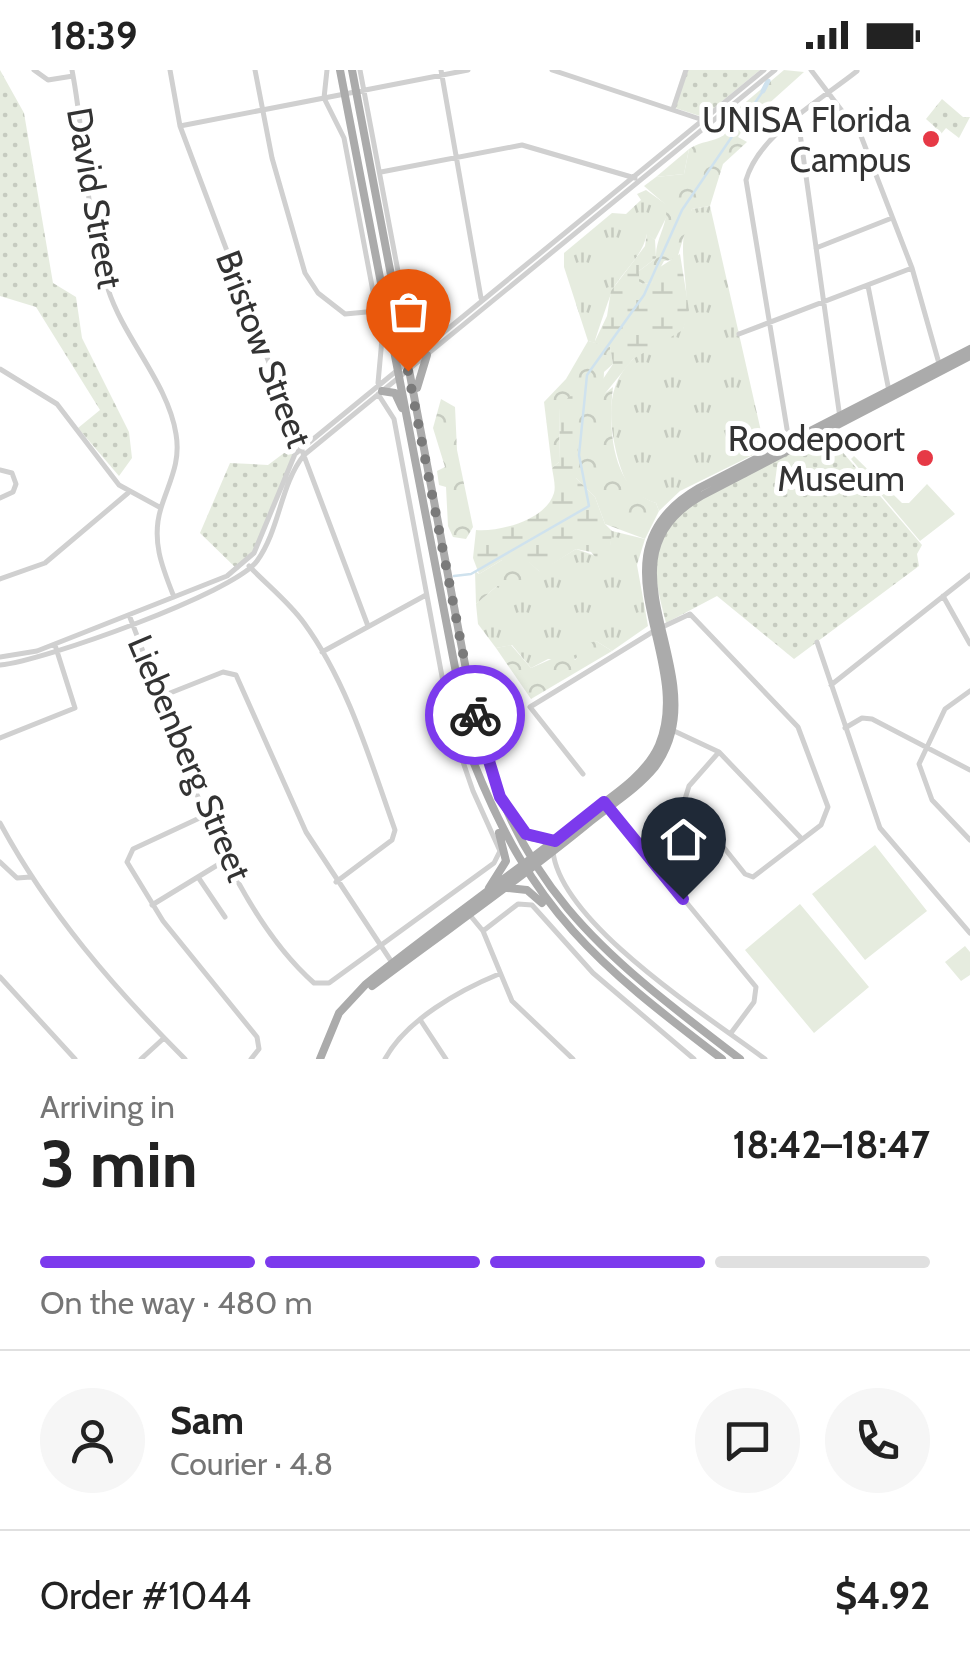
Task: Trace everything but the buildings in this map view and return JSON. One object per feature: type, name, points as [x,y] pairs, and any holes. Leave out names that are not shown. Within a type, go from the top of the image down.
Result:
[{"type":"main road","points":[[340,70],[473,761],[507,856],[498,876],[467,913]]},
{"type":"main road","points":[[352,70],[361,92],[407,367],[472,701],[500,797],[533,862],[565,908],[613,960],[740,1059]]},
{"type":"main road","points":[[419,418],[417,377],[426,352]]},
{"type":"main road","points":[[480,899],[654,768],[672,730],[674,698],[644,570],[661,521],[689,494],[970,352]]},
{"type":"main road","points":[[379,390],[395,393],[409,426]]},
{"type":"main road","points":[[533,862],[553,852],[645,768],[663,732],[667,707],[658,630]]},
{"type":"main road","points":[[473,761],[524,869],[569,932]]},
{"type":"main road","points":[[500,797],[526,834],[555,841]]},
{"type":"main road","points":[[322,1059],[350,1007],[395,966],[524,869]]},
{"type":"main road","points":[[503,888],[531,892],[627,986],[722,1059]]},
{"type":"street","points":[[34,70],[48,80],[73,73]]},
{"type":"street","name":"Bristow Street","points":[[170,70],[180,126],[368,626]]},
{"type":"street","points":[[255,70],[260,109],[310,284],[345,314],[376,311]]},
{"type":"street","points":[[327,70],[324,98],[344,138],[382,339],[379,390],[394,419],[452,730],[472,791],[500,851],[486,870],[380,946]]},
{"type":"street","points":[[360,70],[361,92],[381,172],[407,319],[426,352]]},
{"type":"street","points":[[180,126],[345,96],[441,72],[468,70]]},
{"type":"street","points":[[552,70],[706,122]]},
{"type":"street","points":[[674,109],[686,70]]},
{"type":"street","points":[[0,661],[58,652],[132,623],[249,566],[290,462],[484,300],[636,180],[764,70]]},
{"type":"street","points":[[706,122],[776,70]]},
{"type":"street","points":[[811,70],[861,136],[912,268],[941,368]]},
{"type":"street","points":[[791,445],[746,180],[760,152],[856,71]]},
{"type":"street","points":[[441,72],[484,300]]},
{"type":"street","name":"David Street","points":[[73,73],[102,269],[114,307],[167,406],[176,432],[176,470],[161,508],[156,543],[176,600]]},
{"type":"street","points":[[798,119],[841,419]]},
{"type":"street","points":[[381,172],[522,145],[636,180]]},
{"type":"street","points":[[816,248],[894,218]]},
{"type":"street","points":[[739,334],[912,268]]},
{"type":"street","points":[[868,286],[890,393]]},
{"type":"street","points":[[0,369],[57,404],[100,467],[128,493],[161,508]]},
{"type":"street","points":[[0,470],[14,476],[16,484],[13,492],[0,498]]},
{"type":"street","points":[[0,579],[45,563],[128,493]]},
{"type":"street","points":[[249,566],[301,619],[322,652],[348,703],[396,830],[389,842],[336,882]]},
{"type":"street","points":[[831,684],[970,575]]},
{"type":"street","points":[[322,652],[426,595]]},
{"type":"street","points":[[943,596],[970,644]]},
{"type":"street","points":[[0,661],[176,600]]},
{"type":"street","name":"Liebenberg Street","points":[[129,615],[206,815],[270,932],[314,983],[329,983],[380,946]]},
{"type":"street","points":[[583,774],[530,707],[687,615],[694,616],[804,738],[828,814],[821,825],[760,874],[745,874],[686,799],[689,786],[718,752]]},
{"type":"street","points":[[817,642],[880,828],[970,934]]},
{"type":"street","points":[[0,738],[73,710],[76,701],[55,644]]},
{"type":"street","points":[[160,697],[223,672],[234,674],[290,803],[336,882],[395,966]]},
{"type":"street","points":[[970,691],[946,706],[918,764],[928,794],[970,840]]},
{"type":"street","points":[[846,728],[868,718],[970,770]]},
{"type":"street","points":[[672,730],[718,752],[801,838]]},
{"type":"street","points":[[606,805],[757,990],[751,1007],[731,1033]]},
{"type":"street","points":[[206,815],[129,853],[129,868],[152,905],[257,1037],[259,1048],[251,1059]]},
{"type":"street","points":[[0,823],[31,877],[85,951],[184,1059]]},
{"type":"street","points":[[553,852],[568,888],[611,938],[642,968],[766,1059]]},
{"type":"street","points":[[152,905],[228,858]]},
{"type":"street","points":[[0,862],[17,878],[31,877]]},
{"type":"street","points":[[198,877],[225,917]]},
{"type":"street","points":[[483,932],[518,904],[532,905],[593,973],[694,1059]]},
{"type":"street","points":[[467,913],[483,932],[512,1001],[573,1059]]},
{"type":"street","points":[[385,1059],[396,1041],[421,1021],[499,974]]},
{"type":"street","points":[[0,977],[75,1059]]},
{"type":"street","points":[[421,1021],[446,1059]]},
{"type":"street","points":[[141,1059],[164,1038]]},
{"type":"green space","points":[[0,70],[24,113],[53,283],[76,297],[82,338],[129,432],[132,458],[119,476],[78,428],[100,410],[36,307],[0,296]]},
{"type":"green space","points":[[688,70],[760,70],[703,117],[675,108]]},
{"type":"green space","points":[[784,70],[804,72],[765,107],[759,105],[738,137],[747,142],[723,164],[710,206],[692,209],[677,259],[664,261],[652,283],[639,284],[639,271],[656,258],[666,212],[666,205],[644,186],[656,177],[684,174],[689,149],[724,135],[722,122]]},
{"type":"green space","points":[[942,99],[963,117],[970,117],[959,138],[946,128],[937,139],[932,134],[935,127],[926,119]]},
{"type":"green space","points":[[689,149],[684,174],[656,177]]},
{"type":"green space","points":[[646,190],[667,205],[668,214],[655,240],[647,234],[637,256],[613,289],[595,341],[588,341],[564,267],[564,253],[612,213],[626,214],[641,200],[637,194]]},
{"type":"green space","points":[[710,206],[765,449],[680,491],[659,511],[656,503],[630,487],[623,475],[613,435],[613,395],[628,364],[642,351],[683,329],[687,299],[683,254],[686,224],[692,209]]},
{"type":"green space","points":[[647,233],[655,240],[656,258],[639,271],[639,284],[652,283],[654,271],[680,254],[689,310],[683,330],[633,359],[603,396],[597,388],[613,364],[610,347],[588,341],[595,341],[607,316],[611,291],[645,246]]},
{"type":"green space","points":[[588,341],[610,346],[613,364],[604,372],[603,395],[613,387],[611,420],[621,471],[641,496],[656,503],[659,511],[645,539],[605,524],[595,497],[576,478],[560,407],[559,462],[552,468],[544,402],[566,379]]},
{"type":"green space","points":[[579,385],[573,409],[579,424],[576,478],[595,497],[605,524],[612,531],[609,560],[599,561],[591,552],[576,549],[540,572],[526,560],[502,560],[479,574],[473,558],[476,530],[521,522],[549,502],[555,490],[552,468],[559,462],[560,407]]},
{"type":"green space","points":[[441,399],[455,407],[457,450],[473,527],[466,539],[453,537],[448,526],[446,487],[439,485],[437,471],[445,467],[433,428]]},
{"type":"green space","points":[[828,435],[922,545],[917,554],[919,566],[794,659],[717,596],[666,623],[657,581],[657,555],[665,533],[681,514],[728,482]]},
{"type":"green space","points":[[284,453],[295,454],[254,553],[238,570],[200,533],[230,463],[268,465]]},
{"type":"green space","points":[[854,456],[902,503],[909,503],[927,484],[955,514],[920,541],[851,459]]},
{"type":"green space","points":[[612,531],[645,539],[637,565],[648,626],[612,651],[596,641],[574,660],[548,659],[531,668],[512,645],[496,648],[478,624],[476,604],[497,586],[530,577],[576,549],[608,560]]},
{"type":"green space","points":[[502,560],[527,560],[540,572],[526,584],[497,586],[476,604],[475,571],[479,574]]},
{"type":"green space","points":[[596,641],[612,651],[531,699],[496,648],[511,645],[531,668],[565,653],[575,660],[587,644]]},
{"type":"green space","points":[[875,845],[927,911],[865,960],[812,894]]},
{"type":"green space","points":[[800,904],[869,987],[814,1033],[745,950]]},
{"type":"green space","points":[[965,946],[970,952],[970,975],[961,981],[945,962]]},
{"type":"waterway","points":[[763,91],[768,81]]},
{"type":"waterway","points":[[454,576],[471,574],[589,506],[579,455],[587,375],[644,295],[682,210],[763,91]]},
{"type":"way so far","points":[[408,371],[475,715]]},
{"type":"place","name":"UNISA Florida Campus","points":[[931,139]]},
{"type":"place","name":"Roodepoort Museum","points":[[925,458]]},
{"type":"route","points":[[475,715],[500,797],[526,834],[555,841],[604,802],[683,899]]}]
